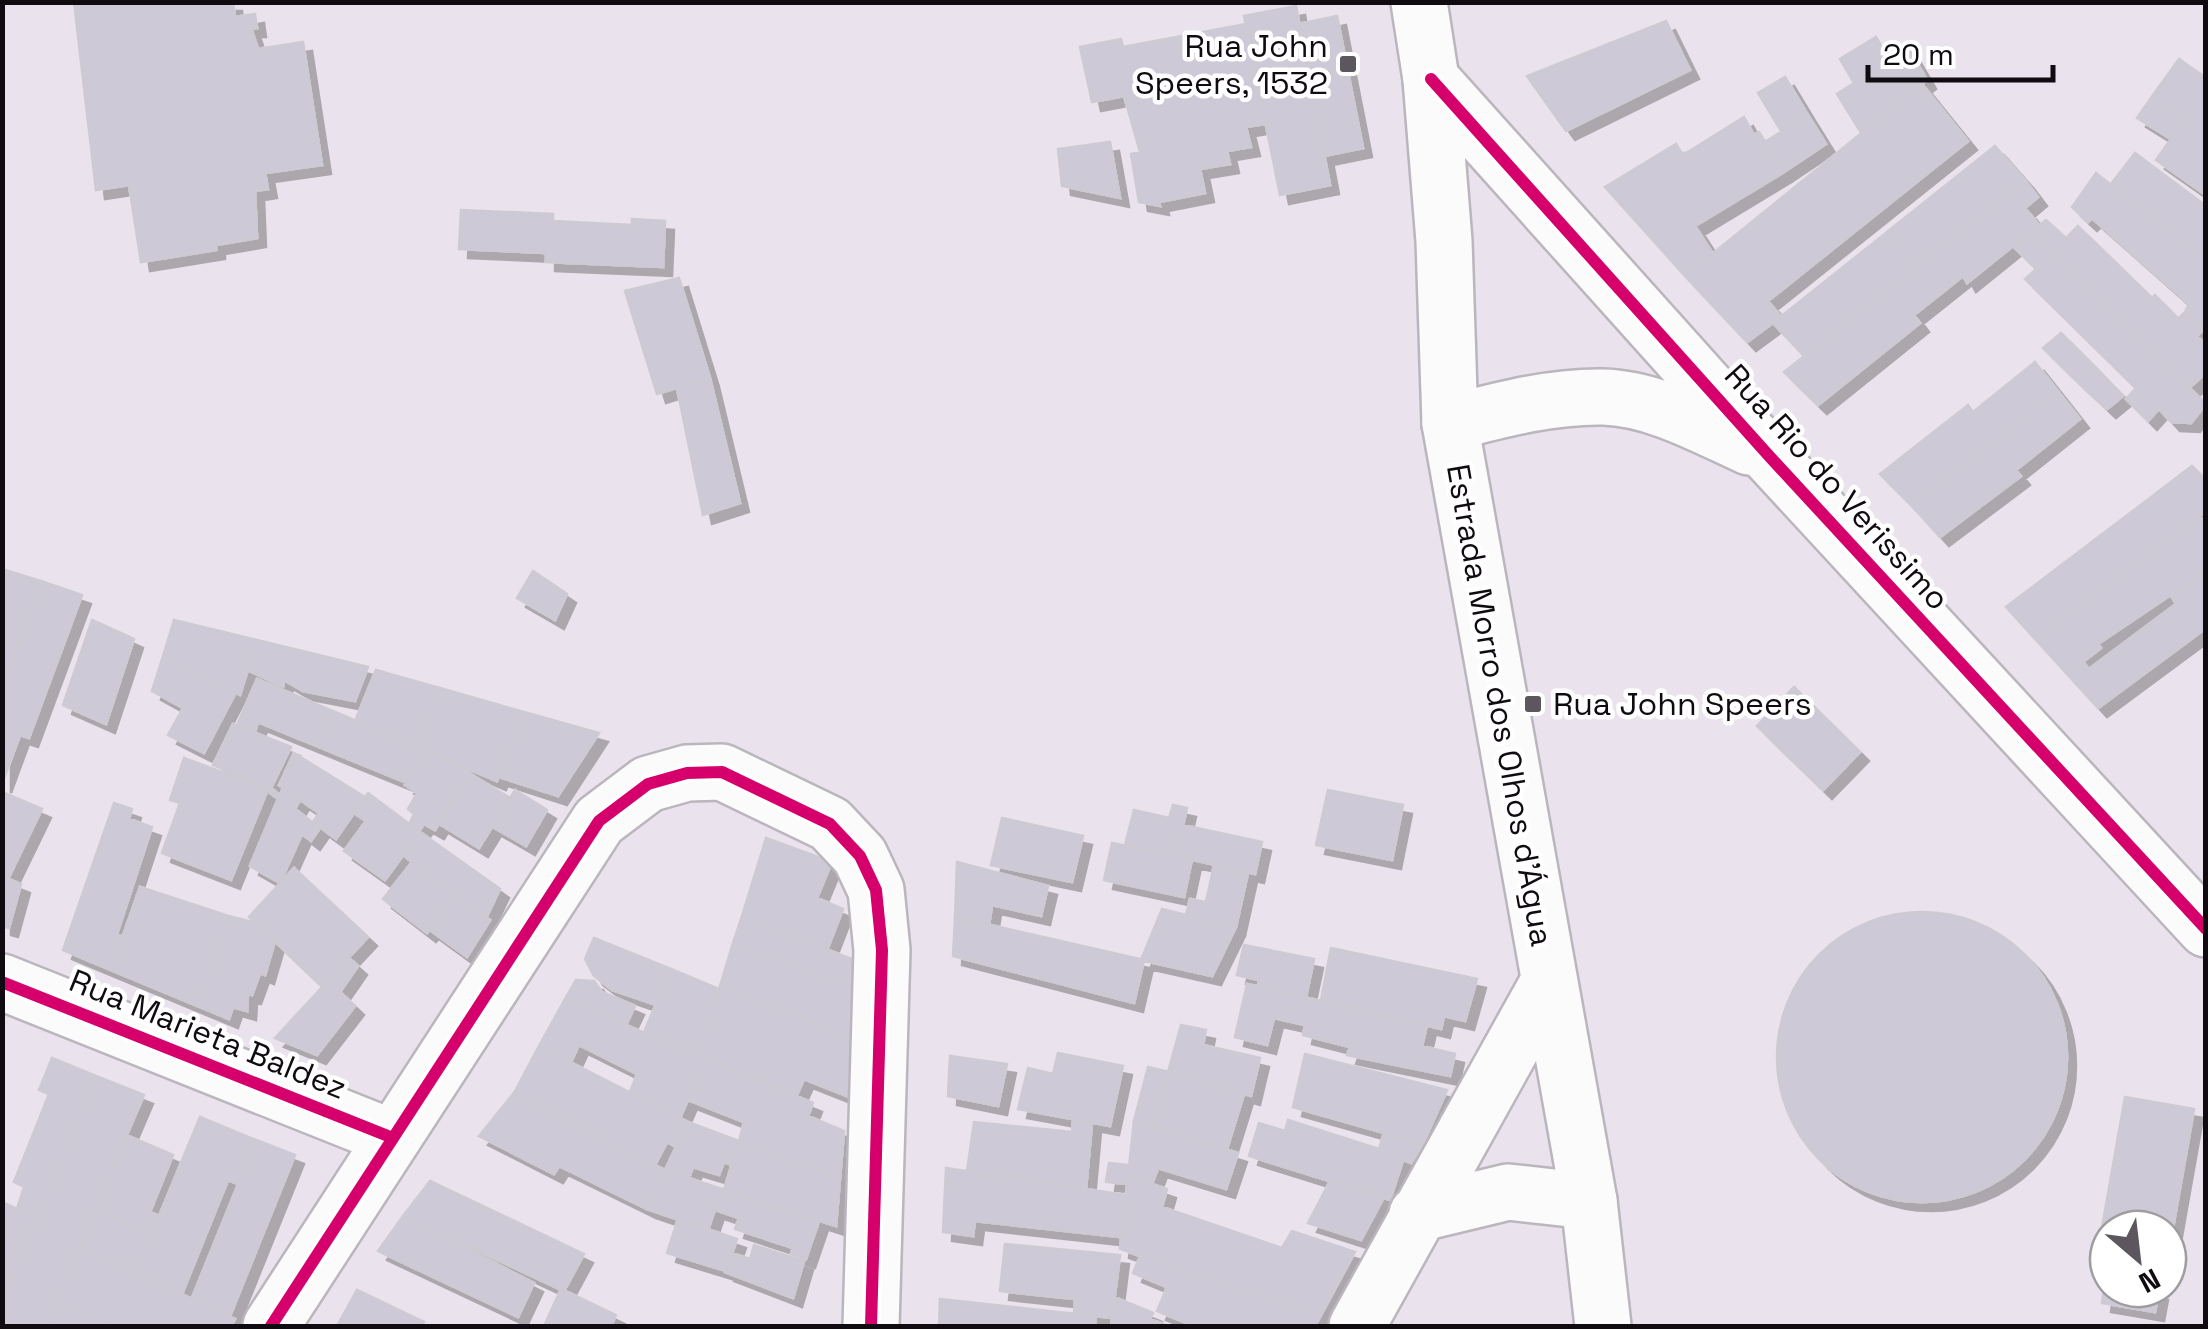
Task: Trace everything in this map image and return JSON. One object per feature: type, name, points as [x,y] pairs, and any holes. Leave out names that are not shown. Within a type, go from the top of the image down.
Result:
[{"type":"street","name":"Estrada Morro dos Olhos d'Água","points":[[1419,2],[1431,79],[1444,240],[1450,424],[1589,1201],[1603,1326]]},
{"type":"street","name":"Rua Rio do Verissimo","points":[[1431,79],[1770,457],[2206,929]]},
{"type":"street","name":"Rua Rio do Verissimo","points":[[1450,424],[1520,404],[1605,397],[1681,416],[1770,457]]},
{"type":"street","points":[[271,1326],[599,821],[648,784],[688,773],[722,772],[830,824],[860,856],[876,890],[882,950],[872,1326]]},
{"type":"street","points":[[1357,1326],[1550,981]]},
{"type":"street","name":"Rua Marieta Baldez","points":[[2,982],[394,1138]]},
{"type":"street","points":[[1417,1214],[1508,1192],[1589,1201]]},
{"type":"building","points":[[74,2],[233,2],[235,17],[255,14],[257,28],[251,28],[258,49],[303,42],[322,165],[265,173],[268,189],[255,191],[257,238],[216,245],[216,250],[141,262],[129,185],[96,190]]},
{"type":"building","points":[[1296,6],[1330,185],[1280,195],[1244,16]]},
{"type":"building","points":[[1337,16],[1363,148],[1324,156],[1299,24]]},
{"type":"building","points":[[1666,21],[1690,70],[1566,131],[1527,76]]},
{"type":"building","points":[[1246,24],[1265,124],[1246,127],[1251,147],[1227,151],[1230,164],[1200,169],[1205,193],[1159,202],[1160,206],[1139,202],[1131,154],[1140,152],[1124,96],[1092,102],[1080,47],[1121,39],[1123,47]]},
{"type":"building","points":[[1876,37],[1887,56],[1906,44],[1927,80],[1861,133],[1837,94],[1854,83],[1840,59]]},
{"type":"building","points":[[2179,59],[2206,78],[2206,195],[2156,160],[2185,119],[2153,95]]},
{"type":"building","points":[[1785,77],[1808,115],[1781,131],[1758,93]]},
{"type":"building","points":[[1922,84],[1968,141],[1768,301],[1781,317],[1747,342],[1685,276]]},
{"type":"building","points":[[2153,95],[2185,119],[2171,139],[2137,118]]},
{"type":"building","points":[[1808,115],[1826,144],[1784,172],[1765,142]]},
{"type":"building","points":[[1744,117],[1754,135],[1759,132],[1784,172],[1695,226],[1713,254],[1685,276],[1605,187],[1676,144],[1683,155]]},
{"type":"building","points":[[1110,142],[1120,198],[1062,186],[1058,149]]},
{"type":"building","points":[[1995,146],[2025,180],[1915,268],[1887,232]]},
{"type":"building","points":[[2135,153],[2206,206],[2206,260],[2111,184]]},
{"type":"building","points":[[2096,173],[2206,260],[2206,329],[2185,312],[2189,304],[2092,218],[2088,222],[2072,207]]},
{"type":"building","points":[[2025,180],[2038,197],[2025,208],[2039,225],[1967,283],[1963,276],[1914,315],[1920,323],[1818,405],[1784,372]]},
{"type":"building","points":[[461,210],[553,214],[553,221],[632,225],[632,219],[665,221],[663,267],[546,262],[546,253],[459,249]]},
{"type":"building","points":[[2046,220],[2066,238],[2078,226],[2178,319],[2185,312],[2205,328],[2197,336],[2206,345],[2206,373],[2189,388],[2030,232]]},
{"type":"building","points":[[1887,232],[1915,268],[1804,356],[1773,323]]},
{"type":"building","points":[[2030,232],[2206,404],[2191,423],[2171,422],[2159,409],[2148,421],[2126,399],[2136,388],[2025,279],[2036,269],[2014,247]]},
{"type":"building","points":[[679,278],[710,378],[657,394],[625,291]]},
{"type":"building","points":[[2061,333],[2092,364],[2074,378],[2043,348]]},
{"type":"building","points":[[2035,362],[2058,391],[1911,505],[1880,474],[1968,405],[1973,412]]},
{"type":"building","points":[[2092,364],[2123,396],[2107,409],[2074,378]]},
{"type":"building","points":[[710,378],[740,503],[703,515],[677,388]]},
{"type":"building","points":[[2058,391],[2080,419],[2016,470],[2021,476],[1940,537],[1911,505]]},
{"type":"building","points":[[2192,466],[2206,480],[2206,511],[2036,640],[2006,607]]},
{"type":"building","points":[[2199,516],[2206,524],[2206,571],[2098,644],[2101,648],[2067,674],[2036,640]]},
{"type":"building","points":[[2,569],[41,581],[3,688],[2,688]]},
{"type":"building","points":[[533,571],[567,594],[555,620],[517,598]]},
{"type":"building","points":[[2206,571],[2206,628],[2098,708],[2067,674],[2083,662],[2089,669],[2176,604],[2172,597]]},
{"type":"building","points":[[41,581],[82,595],[29,738],[20,735],[13,754],[2,749],[2,690]]},
{"type":"building","points":[[92,620],[134,639],[106,724],[63,705]]},
{"type":"building","points":[[174,620],[257,640],[240,695],[163,656]]},
{"type":"building","points":[[257,640],[368,667],[355,701],[303,691],[284,680],[283,687],[248,670]]},
{"type":"building","points":[[163,656],[236,692],[204,753],[168,735],[183,708],[152,691]]},
{"type":"building","points":[[376,670],[440,688],[418,748],[355,721]]},
{"type":"building","points":[[257,679],[333,711],[314,745],[258,722],[255,732],[237,725]]},
{"type":"building","points":[[1794,687],[1860,752],[1823,790],[1757,726]]},
{"type":"building","points":[[440,688],[524,712],[497,781],[418,748]]},
{"type":"building","points":[[333,711],[427,751],[407,783],[314,745]]},
{"type":"building","points":[[524,712],[599,733],[558,796],[499,777]]},
{"type":"building","points":[[233,724],[291,747],[271,788],[213,765]]},
{"type":"building","points":[[2,749],[13,754],[2,784]]},
{"type":"building","points":[[427,751],[471,770],[435,830],[424,824],[419,831],[409,824],[414,814],[408,809],[417,793],[405,785]]},
{"type":"building","points":[[294,753],[365,797],[336,839],[313,822],[319,813],[279,785]]},
{"type":"building","points":[[184,758],[268,789],[231,880],[162,853],[180,803],[170,800]]},
{"type":"building","points":[[469,773],[510,798],[479,848],[438,823]]},
{"type":"building","points":[[271,788],[280,795],[283,788],[300,800],[295,809],[320,828],[311,841],[302,834],[280,883],[250,866],[278,799],[269,792]]},
{"type":"building","points":[[515,790],[547,810],[526,846],[493,827]]},
{"type":"building","points":[[1328,790],[1403,805],[1392,860],[1316,845]]},
{"type":"building","points":[[2,792],[42,809],[8,879],[21,884],[9,928],[2,926]]},
{"type":"building","points":[[368,793],[420,832],[385,880],[344,851],[366,821],[354,813]]},
{"type":"building","points":[[114,803],[132,809],[129,819],[152,827],[117,934],[123,936],[111,970],[63,950]]},
{"type":"building","points":[[1173,805],[1187,808],[1176,856],[1125,845],[1134,810],[1169,818]]},
{"type":"building","points":[[1002,818],[1083,836],[1072,882],[991,865]]},
{"type":"building","points":[[1183,825],[1262,842],[1255,874],[1176,856]]},
{"type":"building","points":[[420,832],[500,889],[486,918],[403,855]]},
{"type":"building","points":[[766,838],[821,858],[829,869],[817,898],[843,909],[827,950],[742,916]]},
{"type":"building","points":[[1112,843],[1192,859],[1184,897],[1104,880]]},
{"type":"building","points":[[412,862],[456,895],[427,933],[383,899]]},
{"type":"building","points":[[957,862],[1048,886],[1041,916],[992,905],[989,925],[955,917]]},
{"type":"building","points":[[1214,865],[1248,873],[1236,927],[1186,915],[1190,899],[1206,902]]},
{"type":"building","points":[[294,868],[368,937],[322,986],[249,917]]},
{"type":"building","points":[[140,887],[229,916],[200,1007],[111,970]]},
{"type":"building","points":[[456,895],[490,920],[467,957],[430,930]]},
{"type":"building","points":[[1162,909],[1236,927],[1212,976],[1141,960]]},
{"type":"building","points":[[1922,912],[1977,923],[2024,955],[2056,1002],[2067,1057],[2056,1112],[2024,1159],[1977,1191],[1922,1202],[1867,1191],[1820,1159],[1788,1112],[1777,1057],[1788,1002],[1820,955],[1867,923]]},
{"type":"building","points":[[229,916],[256,923],[275,941],[265,975],[260,973],[252,995],[248,994],[247,1011],[233,1007],[229,1019],[200,1007]]},
{"type":"building","points":[[742,916],[857,961],[856,989],[733,943]]},
{"type":"building","points":[[955,917],[1144,960],[1134,1003],[953,956]]},
{"type":"building","points":[[594,938],[671,969],[656,1005],[612,990],[594,976],[585,959]]},
{"type":"building","points":[[733,943],[856,989],[855,1039],[720,986]]},
{"type":"building","points":[[1244,945],[1314,959],[1306,997],[1258,986],[1259,980],[1237,975]]},
{"type":"building","points":[[1331,948],[1477,979],[1465,1021],[1444,1016],[1441,1029],[1321,1000]]},
{"type":"building","points":[[349,958],[358,966],[340,992],[355,1006],[317,1055],[275,1038]]},
{"type":"building","points":[[671,969],[719,989],[698,1055],[644,1032]]},
{"type":"building","points":[[576,980],[594,981],[602,992],[635,1006],[626,1025],[565,999]]},
{"type":"building","points":[[1247,984],[1427,1025],[1422,1046],[1455,1054],[1450,1076],[1347,1055],[1350,1047],[1303,1035],[1305,1025],[1274,1018],[1267,1045],[1235,1037]]},
{"type":"building","points":[[720,986],[855,1039],[849,1097],[804,1079],[797,1095],[698,1055]]},
{"type":"building","points":[[565,999],[706,1059],[680,1118],[630,1092],[637,1074],[579,1045],[571,1062],[539,1046]]},
{"type":"building","points":[[1181,1025],[1206,1030],[1203,1045],[1260,1058],[1251,1096],[1168,1072]]},
{"type":"building","points":[[539,1046],[688,1122],[676,1147],[667,1142],[655,1165],[514,1093]]},
{"type":"building","points":[[1058,1053],[1123,1066],[1110,1126],[1018,1109],[1028,1068],[1053,1074]]},
{"type":"building","points":[[1305,1054],[1447,1090],[1423,1144],[1293,1107]]},
{"type":"building","points":[[950,1056],[1007,1064],[998,1106],[948,1096]]},
{"type":"building","points":[[52,1058],[96,1076],[13,1278],[4,1274],[28,1214],[17,1209],[24,1187],[14,1182],[49,1094],[39,1090]]},
{"type":"building","points":[[706,1059],[813,1103],[808,1116],[844,1131],[840,1178],[739,1141],[744,1122],[688,1100]]},
{"type":"building","points":[[1148,1067],[1169,1072],[1154,1127],[1134,1121]]},
{"type":"building","points":[[1168,1072],[1244,1094],[1227,1149],[1154,1127]]},
{"type":"building","points":[[96,1076],[144,1095],[45,1326],[3,1326],[2,1305]]},
{"type":"building","points":[[513,1094],[665,1170],[647,1209],[559,1166],[554,1174],[479,1136]]},
{"type":"building","points":[[2125,1097],[2194,1109],[2176,1209],[2105,1209]]},
{"type":"building","points":[[200,1117],[256,1140],[238,1184],[228,1180],[182,1294],[136,1272]]},
{"type":"building","points":[[1073,1119],[1092,1123],[1086,1189],[967,1171],[974,1122],[1072,1132]]},
{"type":"building","points":[[1288,1120],[1379,1149],[1384,1133],[1423,1144],[1411,1163],[1403,1160],[1390,1200],[1249,1156],[1259,1123],[1285,1131]]},
{"type":"building","points":[[1134,1121],[1238,1153],[1226,1189],[1158,1168],[1152,1184],[1128,1176]]},
{"type":"building","points":[[688,1122],[739,1141],[732,1165],[724,1162],[719,1175],[693,1167],[689,1178],[665,1170]]},
{"type":"building","points":[[126,1135],[173,1155],[150,1212],[159,1216],[152,1234],[95,1210]]},
{"type":"building","points":[[256,1140],[295,1155],[230,1316],[192,1298]]},
{"type":"building","points":[[739,1141],[840,1178],[836,1226],[724,1190]]},
{"type":"building","points":[[1109,1163],[1129,1165],[1127,1184],[1106,1182]]},
{"type":"building","points":[[946,1168],[1126,1195],[1121,1237],[975,1221],[973,1236],[943,1232]]},
{"type":"building","points":[[665,1170],[722,1189],[708,1230],[647,1209]]},
{"type":"building","points":[[1128,1176],[1167,1189],[1162,1207],[1282,1248],[1292,1231],[1355,1252],[1321,1315],[1140,1256],[1120,1249]]},
{"type":"building","points":[[430,1181],[584,1254],[564,1291],[403,1216]]},
{"type":"building","points":[[1330,1181],[1384,1197],[1361,1240],[1308,1223]]},
{"type":"building","points":[[722,1189],[819,1221],[806,1259],[791,1254],[793,1248],[735,1229],[739,1218],[715,1210]]},
{"type":"building","points":[[2,1202],[28,1214],[4,1274],[13,1278],[2,1305]]},
{"type":"building","points":[[95,1210],[152,1234],[136,1272],[79,1246]]},
{"type":"building","points":[[403,1216],[534,1283],[518,1317],[378,1251]]},
{"type":"building","points":[[678,1219],[737,1239],[726,1271],[667,1253]]},
{"type":"building","points":[[1005,1244],[1120,1255],[1112,1318],[1074,1314],[1075,1299],[1000,1291]]},
{"type":"building","points":[[754,1245],[804,1261],[793,1298],[725,1272],[732,1253],[750,1259]]},
{"type":"building","points":[[79,1246],[235,1319],[231,1326],[114,1326],[57,1299]]},
{"type":"building","points":[[1140,1256],[1321,1315],[1315,1326],[1194,1326],[1157,1311],[1167,1287],[1133,1273]]},
{"type":"building","points":[[561,1289],[616,1315],[611,1326],[544,1326]]},
{"type":"building","points":[[357,1290],[424,1322],[421,1326],[337,1326]]},
{"type":"building","points":[[1114,1297],[1153,1313],[1150,1319],[1168,1326],[1111,1326]]},
{"type":"building","points":[[57,1299],[114,1326],[45,1326]]},
{"type":"building","points":[[940,1299],[1096,1316],[1095,1326],[939,1326]]},
{"type":"cycle path","points":[[1431,79],[1770,457],[2206,929]]},
{"type":"cycle path","points":[[271,1326],[599,821],[648,784],[687,773],[722,772],[830,824],[860,856],[876,890],[882,950],[871,1326]]},
{"type":"cycle path","points":[[2,982],[393,1138]]},
{"type":"place","name":"Rua John Speers, 1532","points":[[1348,64]]},
{"type":"place","name":"Rua John Speers","points":[[1533,704]]}]
